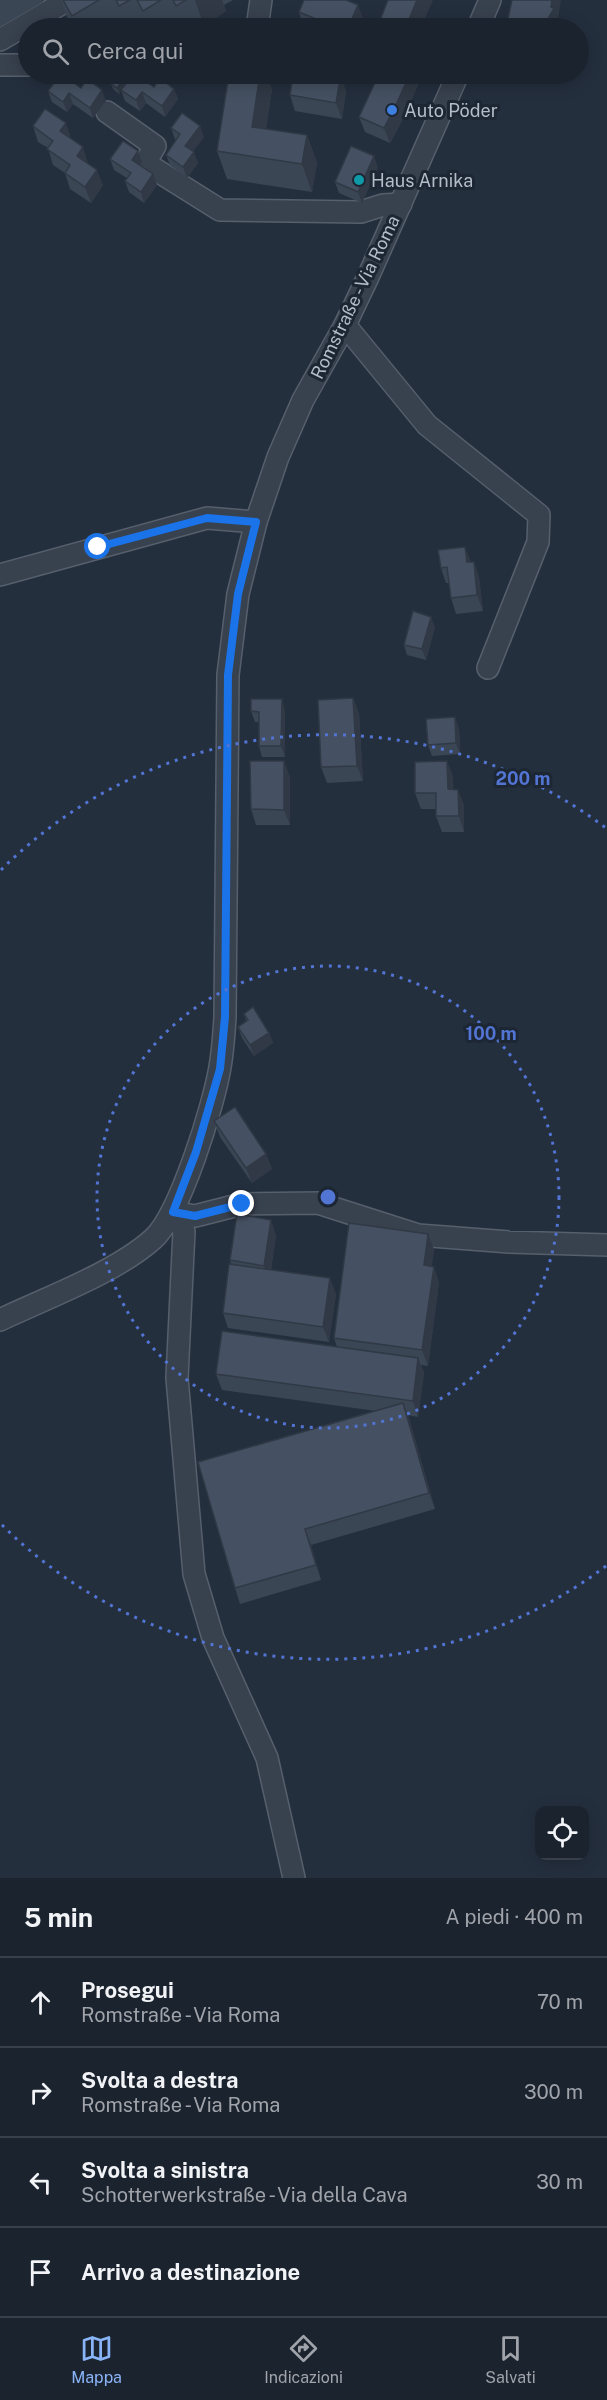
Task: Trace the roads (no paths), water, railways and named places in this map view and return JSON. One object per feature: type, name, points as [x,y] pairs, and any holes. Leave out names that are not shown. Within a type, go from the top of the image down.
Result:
[{"type":"street","points":[[37,18],[68,0]]},
{"type":"street","points":[[258,18],[261,0]]},
{"type":"street","points":[[482,18],[490,0]]},
{"type":"street","points":[[0,40],[18,29]]},
{"type":"street","points":[[0,65],[18,65]]},
{"type":"street","name":"Romstraße - Via Roma","points":[[0,1320],[123,1261],[153,1239],[173,1212],[196,1152],[220,1069],[225,1017],[228,675],[238,594],[256,522],[278,457],[303,400],[345,325],[392,205],[453,84]]},
{"type":"street","points":[[107,112],[155,146],[145,164],[220,210],[361,212],[392,205]]},
{"type":"street","points":[[345,325],[428,425],[539,515],[538,542],[488,668]]},
{"type":"street","points":[[0,575],[196,520],[228,518],[256,522]]},
{"type":"street","points":[[173,1212],[195,1216],[242,1204],[318,1203],[418,1235],[508,1242],[607,1245]]},
{"type":"street","points":[[173,1212],[184,1231],[177,1378],[194,1574],[213,1638],[267,1758],[294,1878]]},
{"type":"place","name":"Auto Pöder","points":[[392,110]]},
{"type":"place","name":"Haus Arnika","points":[[359,180]]}]
